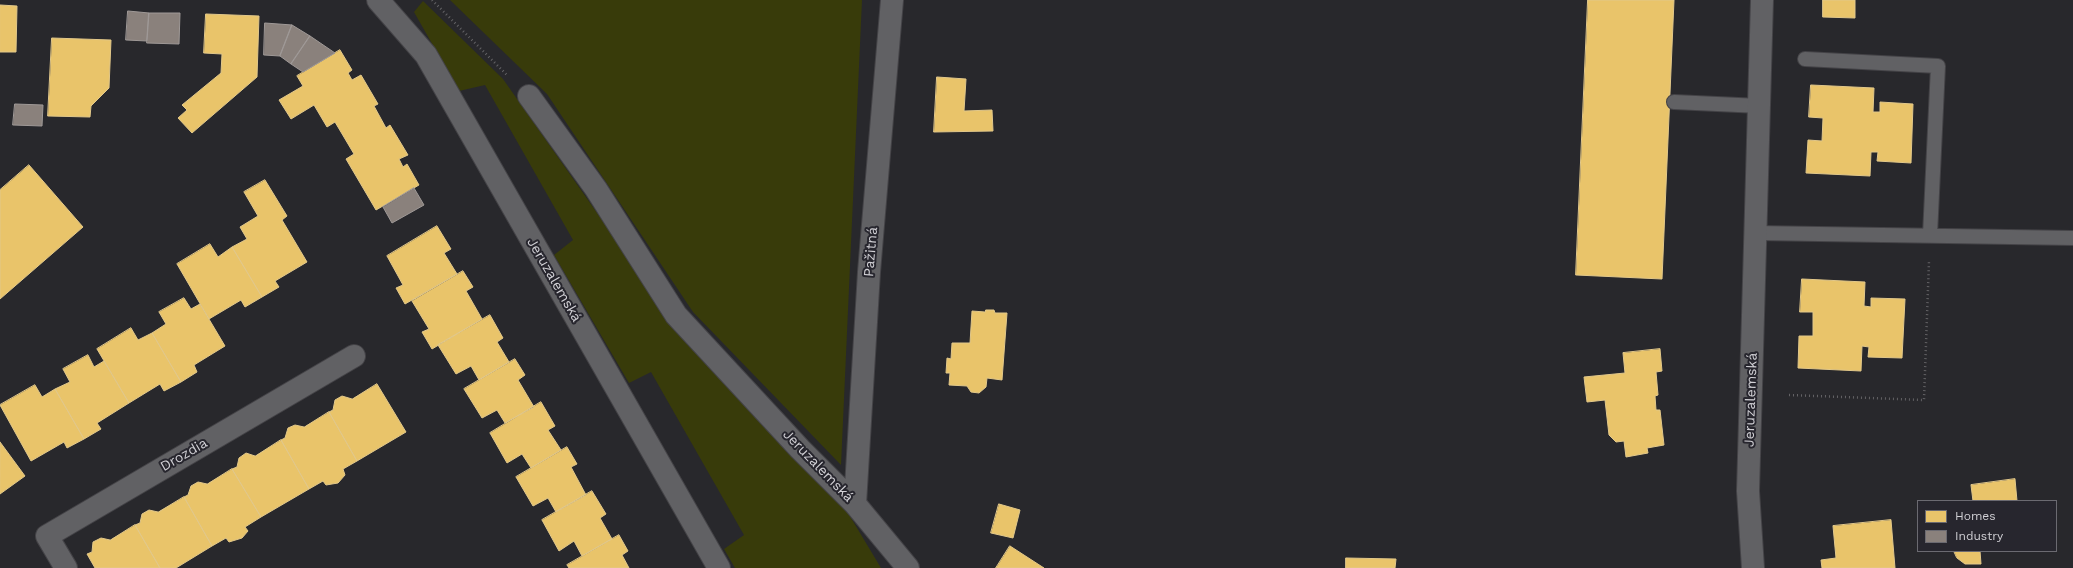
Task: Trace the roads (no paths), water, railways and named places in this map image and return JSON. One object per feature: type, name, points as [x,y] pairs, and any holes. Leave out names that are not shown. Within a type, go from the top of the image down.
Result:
[{"type":"street","name":"Jeruzalemská","points":[[378,0],[426,54],[719,568]]},
{"type":"street","name":"Pažitná","points":[[855,504],[869,272],[892,0]]},
{"type":"street","name":"Jeruzalemská","points":[[1753,568],[1748,491],[1762,0]]},
{"type":"street","name":"Jeruzalemská","points":[[529,96],[596,189],[676,315],[800,449],[855,504],[908,568]]},
{"type":"street","name":"Drozdia","points":[[66,568],[46,536],[354,356]]},
{"type":"lane","points":[[1805,59],[1938,66],[1930,235]]},
{"type":"lane","points":[[1674,102],[1760,106]]},
{"type":"lane","points":[[1756,233],[2073,238]]}]
